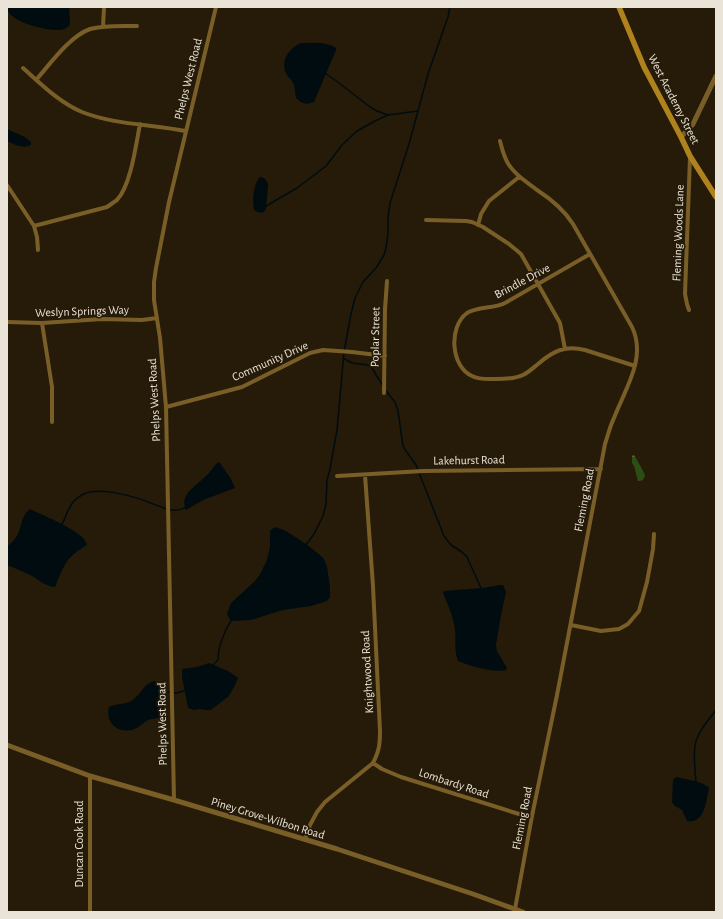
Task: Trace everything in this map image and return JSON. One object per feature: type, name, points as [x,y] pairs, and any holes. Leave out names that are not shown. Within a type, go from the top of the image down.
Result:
[{"type":"main road","name":"West Academy Street","points":[[619,7],[644,67],[690,156],[716,197]]},
{"type":"street","points":[[103,27],[104,7]]},
{"type":"street","name":"Phelps West Road","points":[[174,800],[166,407],[160,338],[154,300],[154,282],[169,202],[185,131],[216,7]]},
{"type":"street","points":[[36,80],[74,38],[89,29],[137,26]]},
{"type":"street","points":[[23,68],[60,100],[81,112],[104,119],[185,131]]},
{"type":"street","points":[[681,136],[693,124],[716,76]]},
{"type":"street","points":[[34,226],[106,207],[117,200],[122,192],[130,170],[140,124]]},
{"type":"street","name":"Fleming Road","points":[[500,141],[508,164],[519,177],[548,198],[565,213],[573,224],[635,333],[638,347],[635,366],[605,444],[515,908]]},
{"type":"street","name":"Fleming Woods Lane","points":[[689,310],[686,304],[685,294],[690,156]]},
{"type":"street","points":[[478,225],[489,201],[519,177]]},
{"type":"street","points":[[7,186],[34,226],[38,250]]},
{"type":"street","points":[[426,220],[466,221],[478,225],[516,249],[525,260],[560,323],[565,349]]},
{"type":"street","name":"Brindle Drive","points":[[590,254],[499,306],[472,310],[466,314],[461,318],[455,334],[457,360],[461,367],[471,376],[482,379],[522,376],[550,354],[565,349],[585,350],[635,366]]},
{"type":"street","name":"Poplar Street","points":[[384,393],[385,309],[387,281]]},
{"type":"street","name":"Weslyn Springs Way","points":[[7,322],[42,323],[102,319],[142,320],[157,318]]},
{"type":"street","points":[[42,323],[52,386],[52,422]]},
{"type":"street","name":"Community Drive","points":[[166,407],[242,388],[310,352],[323,350],[385,356]]},
{"type":"street","name":"Lakehurst Road","points":[[337,476],[423,471],[600,469]]},
{"type":"street","name":"Knightwood Road","points":[[305,839],[317,812],[326,802],[373,763],[378,754],[380,745],[373,586],[365,474]]},
{"type":"street","points":[[570,625],[601,631],[619,628],[628,624],[639,611],[647,582],[654,534]]},
{"type":"street","name":"Piney Grove-Wilbon Road","points":[[7,745],[90,776],[305,839],[515,908],[523,912]]},
{"type":"street","name":"Lombardy Road","points":[[373,763],[382,769],[401,777],[519,814],[532,816]]},
{"type":"street","name":"Duncan Cook Road","points":[[90,776],[90,912]]},
{"type":"green space","points":[[634,455],[645,475],[644,479],[641,481],[638,481],[632,463],[632,456]]},
{"type":"shaded area","points":[[7,7],[69,7],[69,26],[62,30],[38,27],[13,17]]},
{"type":"shaded area","points":[[301,43],[323,43],[336,48],[314,102],[306,104],[302,103],[296,98],[294,85],[284,67],[287,54]]},
{"type":"shaded area","points":[[7,129],[25,137],[31,142],[31,145],[22,147],[9,142],[7,140]]},
{"type":"shaded area","points":[[260,177],[266,180],[268,185],[266,209],[264,212],[260,213],[254,210],[253,202],[254,188]]},
{"type":"shaded area","points":[[219,462],[231,479],[235,488],[203,500],[186,510],[184,504],[187,494]]},
{"type":"shaded area","points":[[30,509],[72,529],[85,540],[87,545],[71,557],[63,569],[55,587],[46,585],[32,576],[7,565],[7,546],[13,542],[19,532],[23,517]]},
{"type":"shaded area","points":[[276,527],[286,531],[306,544],[324,559],[327,567],[330,597],[327,601],[311,606],[283,610],[251,620],[231,620],[227,614],[231,603],[259,576],[267,560],[270,547],[270,531]]},
{"type":"shaded area","points":[[503,585],[506,592],[496,645],[497,651],[507,668],[506,670],[489,670],[458,661],[454,624],[443,593],[444,591]]},
{"type":"shaded area","points":[[209,663],[228,671],[238,678],[235,685],[229,696],[211,710],[194,710],[188,708],[182,677],[182,669],[197,667]]},
{"type":"shaded area","points":[[155,681],[160,685],[161,689],[163,716],[148,720],[132,730],[121,730],[110,722],[108,712],[109,707],[131,701],[148,684]]},
{"type":"shaded area","points":[[677,777],[699,782],[709,788],[704,810],[698,819],[687,821],[682,810],[675,806],[672,802],[673,780]]},
{"type":"waterway","points":[[305,546],[314,534],[323,516],[326,504],[327,480],[337,430],[344,352],[355,298],[363,282],[376,268],[384,255],[388,234],[390,203],[409,144],[428,74],[448,17],[450,7]]},
{"type":"waterway","points":[[325,73],[370,107],[388,115]]},
{"type":"waterway","points":[[265,206],[297,188],[326,166],[342,145],[357,131],[388,115],[418,111]]},
{"type":"waterway","points":[[343,358],[352,363],[368,365],[372,368],[383,386]]},
{"type":"waterway","points":[[386,391],[395,402],[398,411],[403,446],[416,465],[444,536],[451,545],[467,557],[481,588]]},
{"type":"waterway","points":[[61,526],[74,501],[81,495],[96,491],[135,497],[172,510],[186,507]]},
{"type":"waterway","points":[[213,665],[218,660],[222,639],[232,619]]},
{"type":"waterway","points":[[160,692],[177,693],[186,690]]},
{"type":"waterway","points":[[696,784],[694,758],[696,741],[702,729],[716,710]]}]
